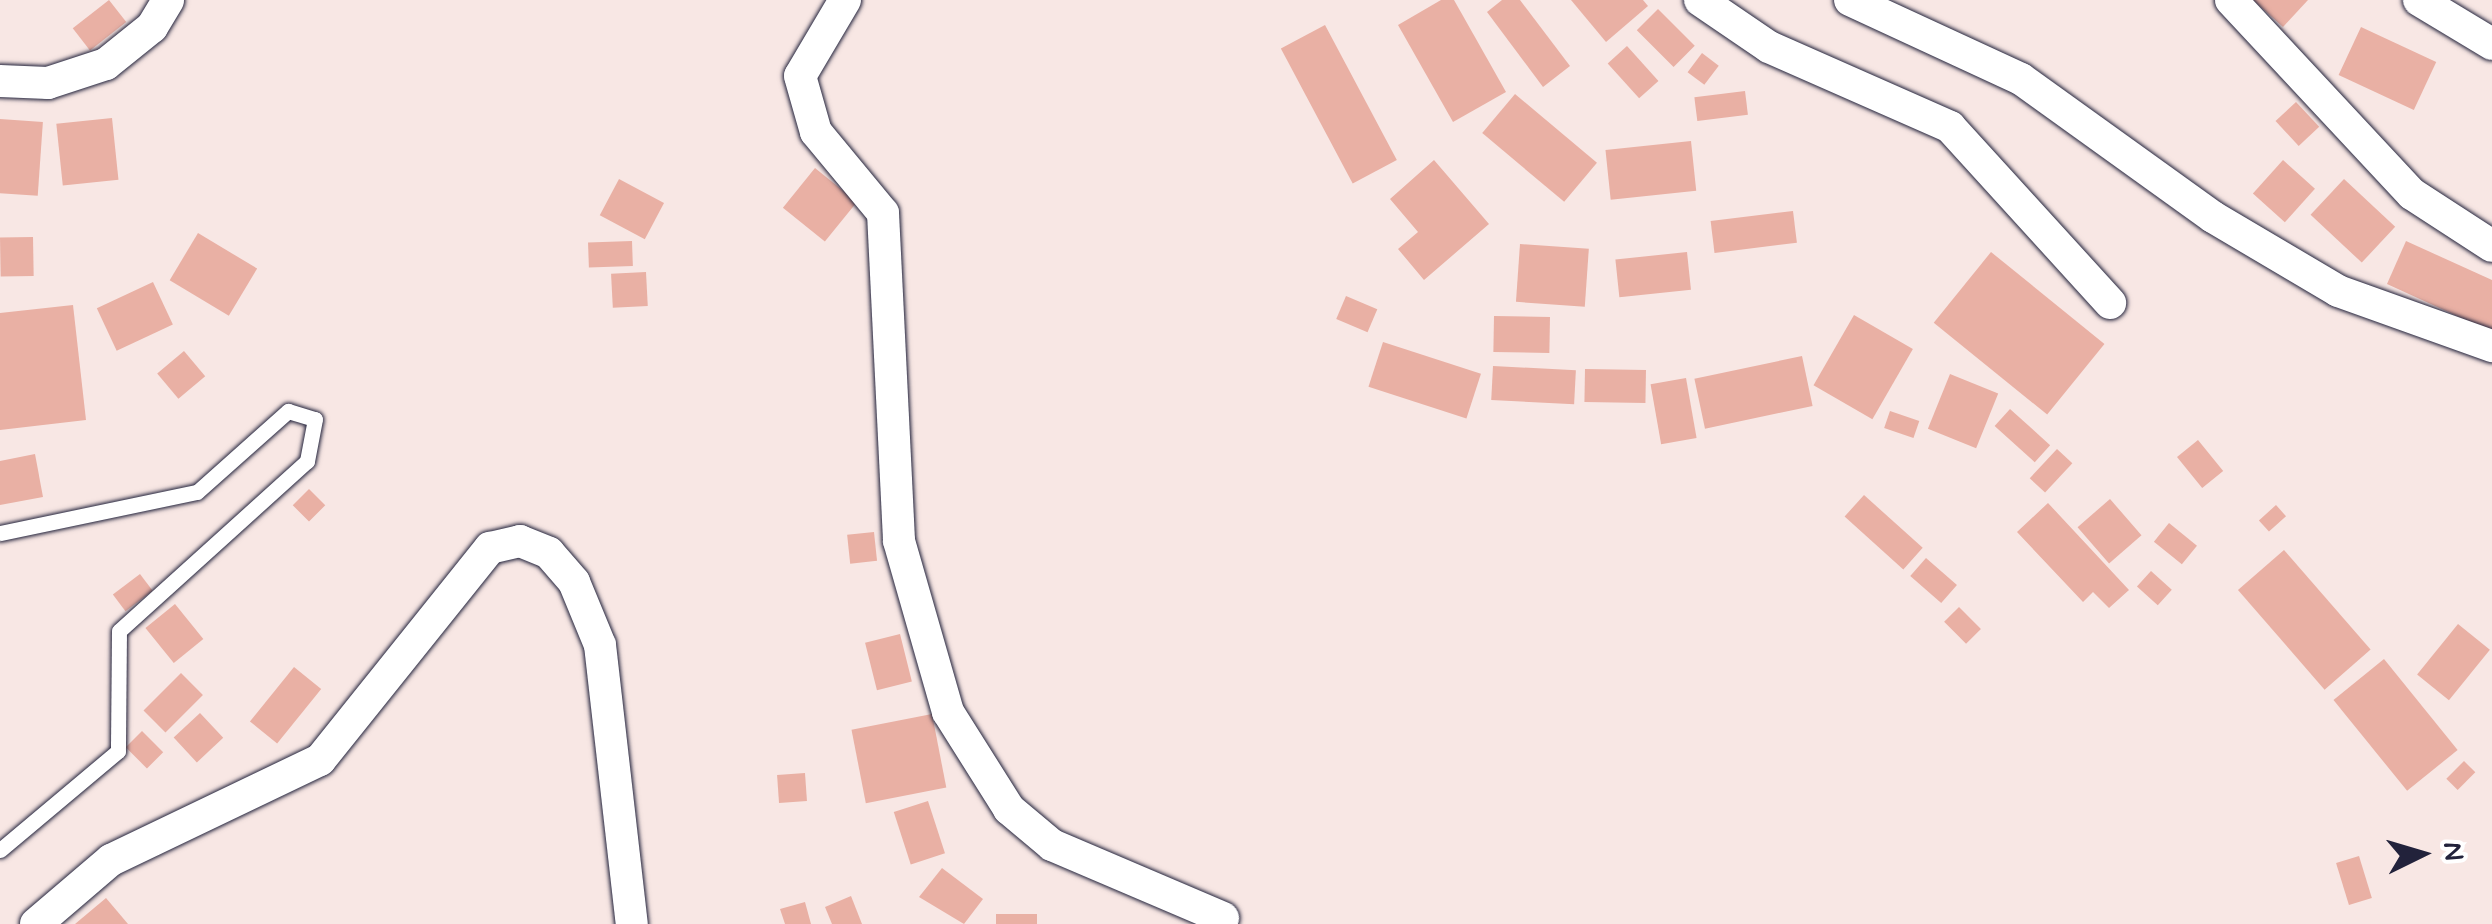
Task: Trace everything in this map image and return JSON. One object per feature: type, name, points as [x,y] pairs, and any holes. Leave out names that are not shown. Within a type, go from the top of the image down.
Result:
[{"type":"street","points":[[0,81],[48,83],[106,64],[152,28],[168,0]]},
{"type":"street","points":[[845,0],[800,76],[816,132],[883,213],[894,503],[911,605],[948,712],[1009,810],[1052,845],[1223,918]]},
{"type":"street","points":[[1700,0],[1769,47],[1950,127],[2110,303]]},
{"type":"street","points":[[1850,0],[2021,79],[2213,217],[2338,291],[2492,346]]},
{"type":"street","points":[[2231,0],[2412,194],[2492,246]]},
{"type":"street","points":[[2419,0],[2492,44]]},
{"type":"street","points":[[36,924],[111,860],[320,760],[490,548],[520,541],[549,553],[574,582],[600,645],[632,924]]},
{"type":"lane","points":[[0,534],[197,492],[288,411],[315,420],[307,460],[119,631],[118,751],[0,850]]},
{"type":"building","points":[[109,0],[126,22],[90,50],[73,28]]},
{"type":"building","points":[[1441,0],[1454,0],[1506,92],[1453,122],[1398,25]]},
{"type":"building","points":[[1502,0],[1520,0],[1570,66],[1543,87],[1487,12]]},
{"type":"building","points":[[1571,0],[1643,0],[1648,6],[1606,42]]},
{"type":"building","points":[[2253,0],[2308,0],[2283,27]]},
{"type":"building","points":[[1658,9],[1695,46],[1674,67],[1637,30]]},
{"type":"building","points":[[1325,25],[1397,160],[1353,184],[1281,48]]},
{"type":"building","points":[[2361,27],[2436,62],[2414,110],[2339,75]]},
{"type":"building","points":[[1627,46],[1658,81],[1639,98],[1608,63]]},
{"type":"building","points":[[1702,53],[1719,66],[1704,85],[1688,72]]},
{"type":"building","points":[[1745,91],[1748,115],[1697,121],[1694,97]]},
{"type":"building","points":[[1515,94],[1597,163],[1564,202],[1482,133]]},
{"type":"building","points":[[2296,102],[2319,127],[2299,146],[2276,121]]},
{"type":"building","points":[[112,118],[118,180],[63,186],[56,124]]},
{"type":"building","points":[[0,119],[43,122],[38,196],[0,193]]},
{"type":"building","points":[[1691,141],[1696,191],[1611,200],[1605,150]]},
{"type":"building","points":[[1434,160],[1489,224],[1424,280],[1398,249],[1418,232],[1390,199]]},
{"type":"building","points":[[2283,160],[2315,189],[2285,222],[2253,193]]},
{"type":"building","points":[[815,168],[857,202],[825,242],[783,208]]},
{"type":"building","points":[[619,179],[664,203],[645,239],[600,215]]},
{"type":"building","points":[[2344,179],[2395,227],[2362,263],[2311,215]]},
{"type":"building","points":[[1793,211],[1797,243],[1715,253],[1711,221]]},
{"type":"building","points":[[198,233],[257,269],[229,316],[170,280]]},
{"type":"building","points":[[33,237],[34,276],[1,277],[0,238]]},
{"type":"building","points":[[632,241],[633,266],[589,268],[588,243]]},
{"type":"building","points":[[2406,241],[2492,280],[2492,332],[2387,284]]},
{"type":"building","points":[[1520,244],[1589,249],[1585,307],[1516,302]]},
{"type":"building","points":[[1687,252],[1691,290],[1619,297],[1615,260]]},
{"type":"building","points":[[1991,252],[2104,344],[2047,415],[1934,323]]},
{"type":"building","points":[[646,272],[648,306],[613,308],[611,274]]},
{"type":"building","points":[[153,282],[173,325],[117,351],[97,308]]},
{"type":"building","points":[[1346,296],[1377,309],[1368,332],[1336,319]]},
{"type":"building","points":[[73,305],[86,420],[0,430],[0,313]]},
{"type":"building","points":[[1854,315],[1913,349],[1872,419],[1814,385]]},
{"type":"building","points":[[1494,316],[1550,317],[1549,353],[1493,352]]},
{"type":"building","points":[[1383,342],[1481,374],[1466,419],[1368,387]]},
{"type":"building","points":[[184,351],[205,376],[178,399],[157,373]]},
{"type":"building","points":[[1802,356],[1813,406],[1705,429],[1694,379]]},
{"type":"building","points":[[1493,366],[1576,370],[1574,404],[1491,400]]},
{"type":"building","points":[[1585,369],[1646,370],[1645,403],[1584,402]]},
{"type":"building","points":[[1950,374],[1998,393],[1976,448],[1928,429]]},
{"type":"building","points":[[1686,378],[1697,438],[1661,444],[1651,384]]},
{"type":"building","points":[[2010,409],[2050,445],[2035,462],[1995,426]]},
{"type":"building","points":[[1890,411],[1919,421],[1913,438],[1884,428]]},
{"type":"building","points":[[2198,440],[2223,471],[2202,488],[2177,457]]},
{"type":"building","points":[[2057,449],[2072,463],[2045,493],[2030,478]]},
{"type":"building","points":[[35,454],[43,497],[0,505],[0,461]]},
{"type":"building","points":[[309,489],[325,505],[309,522],[293,505]]},
{"type":"building","points":[[1864,495],[1923,548],[1903,569],[1845,517]]},
{"type":"building","points":[[2110,499],[2141,535],[2109,563],[2078,527]]},
{"type":"building","points":[[2048,503],[2129,590],[2109,608],[2093,592],[2083,602],[2017,532]]},
{"type":"building","points":[[2276,505],[2286,516],[2269,532],[2259,520]]},
{"type":"building","points":[[2169,523],[2197,546],[2182,564],[2154,542]]},
{"type":"building","points":[[874,532],[877,561],[850,564],[847,535]]},
{"type":"building","points":[[2284,550],[2371,650],[2325,690],[2238,590]]},
{"type":"building","points":[[1926,558],[1957,585],[1941,603],[1910,576]]},
{"type":"building","points":[[2151,571],[2172,590],[2158,605],[2137,587]]},
{"type":"building","points":[[140,574],[153,591],[125,611],[113,594]]},
{"type":"building","points":[[175,604],[203,639],[174,663],[145,628]]},
{"type":"building","points":[[1959,607],[1981,629],[1966,644],[1944,622]]},
{"type":"building","points":[[2458,624],[2490,650],[2449,700],[2417,675]]},
{"type":"building","points":[[900,634],[912,682],[877,690],[865,643]]},
{"type":"building","points":[[2384,659],[2458,750],[2407,791],[2333,700]]},
{"type":"building","points":[[294,667],[321,689],[277,743],[250,721]]},
{"type":"building","points":[[181,673],[203,695],[165,732],[144,710]]},
{"type":"building","points":[[200,713],[223,738],[197,762],[174,738]]},
{"type":"building","points":[[932,714],[946,788],[866,803],[852,730]]},
{"type":"building","points":[[142,731],[163,752],[147,768],[126,747]]},
{"type":"building","points":[[2464,761],[2475,772],[2458,790],[2446,779]]},
{"type":"building","points":[[805,773],[807,801],[779,803],[777,775]]},
{"type":"building","points":[[928,801],[945,853],[911,864],[894,812]]},
{"type":"building","points":[[2359,856],[2372,898],[2349,905],[2336,863]]},
{"type":"building","points":[[942,868],[983,899],[964,924],[919,897]]},
{"type":"building","points":[[851,896],[862,924],[832,924],[825,907]]},
{"type":"building","points":[[106,898],[128,924],[75,924]]},
{"type":"building","points":[[805,902],[811,924],[785,924],[780,909]]},
{"type":"building","points":[[996,914],[1037,914],[1037,924],[996,924]]}]
